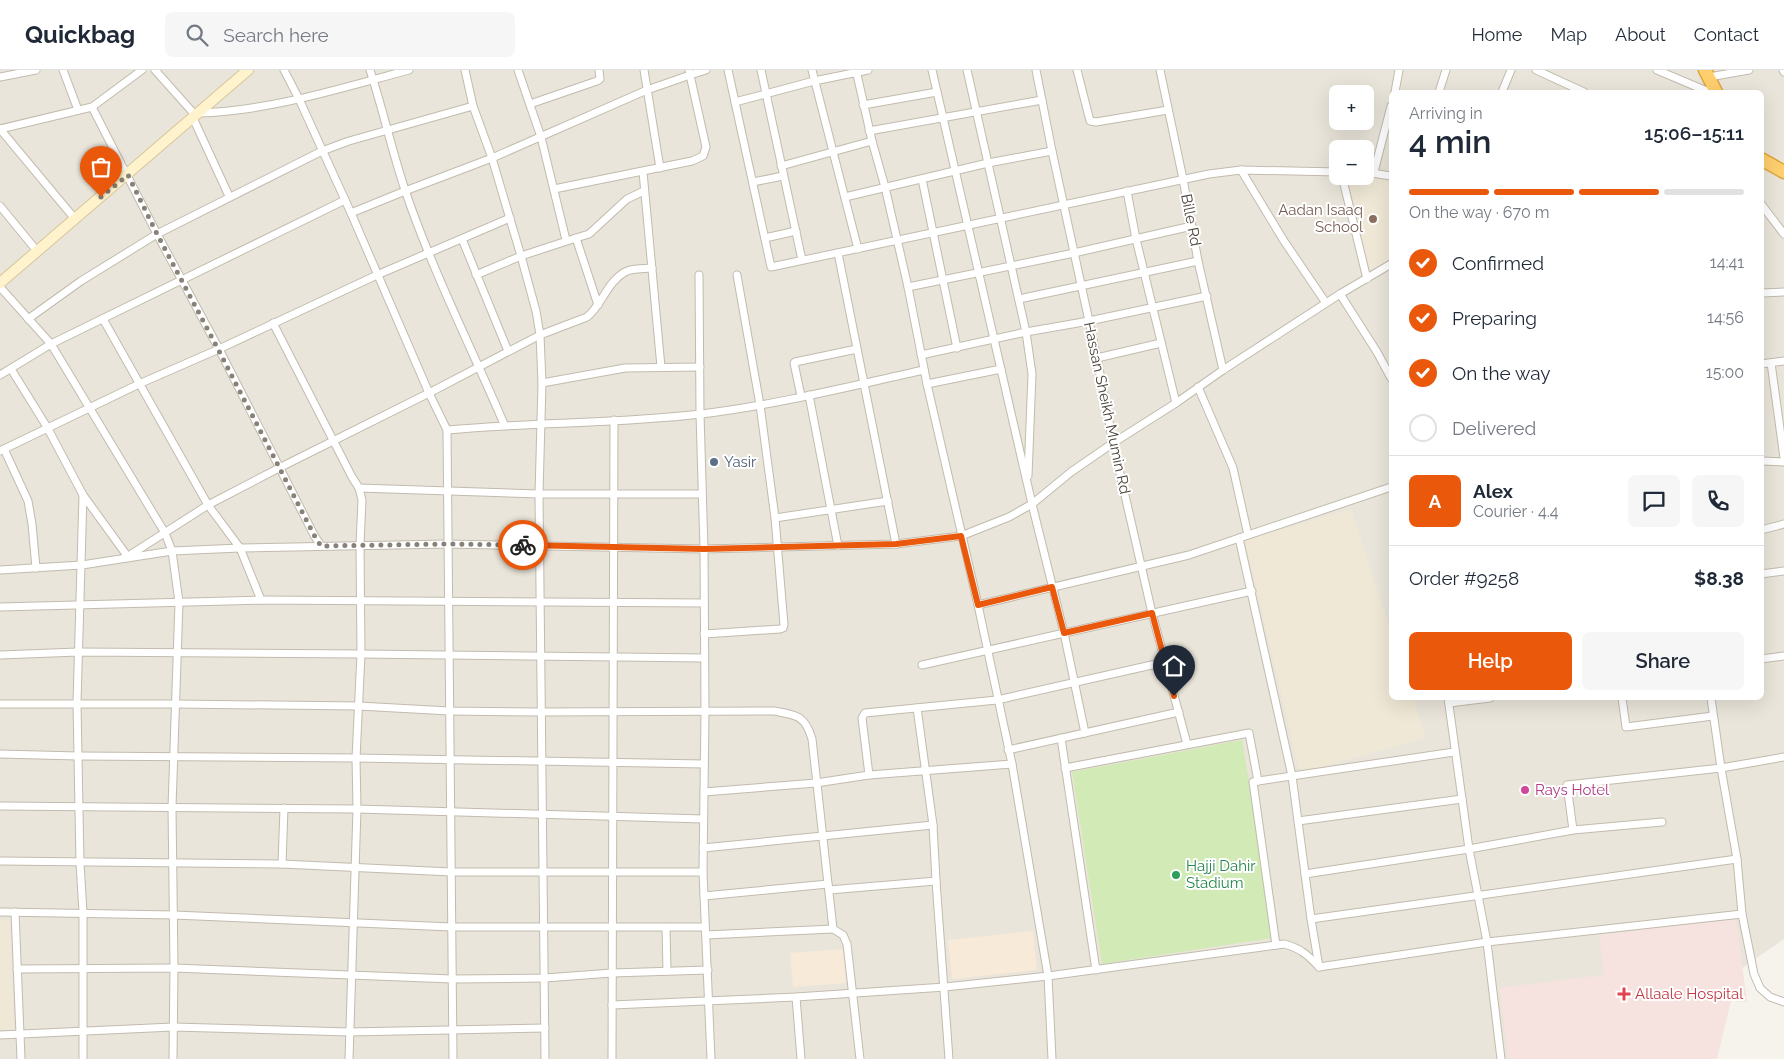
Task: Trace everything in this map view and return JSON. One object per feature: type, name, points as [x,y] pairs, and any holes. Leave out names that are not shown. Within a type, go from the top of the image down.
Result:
[{"type":"highway","points":[[1707,74],[1715,90]]},
{"type":"highway","points":[[1764,161],[1784,172]]},
{"type":"street","points":[[0,77],[36,70]]},
{"type":"street","points":[[62,70],[78,110]]},
{"type":"street","points":[[75,219],[0,129],[92,107],[142,70]]},
{"type":"street","points":[[155,70],[196,116],[229,196]]},
{"type":"street","points":[[173,1059],[174,915],[172,806],[179,602],[172,551],[165,533],[51,344],[0,285],[248,70]]},
{"type":"street","points":[[284,70],[351,213],[447,430],[453,1059]]},
{"type":"street","points":[[370,70],[405,190],[428,253],[504,424]]},
{"type":"street","points":[[196,116],[299,99],[409,70]]},
{"type":"street","points":[[465,70],[473,106],[492,158],[521,256],[537,316],[540,335],[542,383],[539,494],[540,657],[545,1059]]},
{"type":"street","points":[[518,70],[540,136],[566,240]]},
{"type":"street","points":[[530,104],[597,81],[600,79],[599,70]]},
{"type":"street","points":[[644,70],[660,168]]},
{"type":"street","points":[[351,213],[405,190],[492,158],[647,90],[690,73],[706,70]]},
{"type":"street","points":[[728,70],[771,267],[1183,179],[1241,170],[1329,172]]},
{"type":"street","points":[[761,70],[802,260]]},
{"type":"street","points":[[812,70],[858,249]]},
{"type":"street","points":[[735,102],[814,81],[868,70]]},
{"type":"street","points":[[932,70],[1032,504],[1064,633],[1085,733]]},
{"type":"street","points":[[967,70],[1026,332],[1032,374],[1028,484]]},
{"type":"street","name":"Hassan Sheikh Mumin Rd","points":[[1036,70],[1097,358],[1113,443],[1152,613],[1187,744]]},
{"type":"street","points":[[1076,70],[1090,121],[1096,122],[1168,110]]},
{"type":"street","name":"Bille Rd","points":[[1160,70],[1198,261],[1223,370]]},
{"type":"street","points":[[1395,90],[1399,70]]},
{"type":"street","points":[[1440,90],[1446,70]]},
{"type":"street","points":[[1503,90],[1511,70]]},
{"type":"street","points":[[1536,70],[1580,90]]},
{"type":"street","points":[[1657,70],[1704,90]]},
{"type":"street","points":[[1707,74],[1749,70]]},
{"type":"street","points":[[856,71],[869,131],[898,240],[927,384],[978,605],[1012,764],[1048,976],[1052,1059]]},
{"type":"street","points":[[554,189],[692,161],[703,156],[705,151],[690,73]]},
{"type":"street","points":[[863,105],[937,92]]},
{"type":"street","points":[[869,131],[1042,100]]},
{"type":"street","points":[[28,319],[81,281],[157,234],[229,196],[322,151],[386,130],[473,106]]},
{"type":"street","points":[[92,107],[321,546]]},
{"type":"street","points":[[1389,114],[1374,172],[1389,176]]},
{"type":"street","points":[[781,166],[872,141]]},
{"type":"street","points":[[845,197],[988,163],[1052,151]]},
{"type":"street","points":[[1241,170],[1284,241],[1326,303]]},
{"type":"street","points":[[642,172],[661,367]]},
{"type":"street","points":[[753,182],[783,176]]},
{"type":"street","points":[[922,179],[958,348]]},
{"type":"street","points":[[1344,185],[1367,279]]},
{"type":"street","points":[[476,275],[521,256],[589,234],[627,199],[644,191]]},
{"type":"street","points":[[1127,191],[1136,239],[1176,403]]},
{"type":"street","points":[[0,375],[51,344],[345,200]]},
{"type":"street","points":[[0,206],[37,251]]},
{"type":"street","points":[[1764,208],[1784,234]]},
{"type":"street","points":[[36,568],[28,501],[2,450],[138,384],[377,275],[510,218]]},
{"type":"street","points":[[908,287],[1074,253],[1192,226]]},
{"type":"street","points":[[765,238],[796,231]]},
{"type":"street","points":[[576,238],[598,305]]},
{"type":"street","points":[[462,239],[508,352]]},
{"type":"street","points":[[838,253],[896,544]]},
{"type":"street","points":[[1019,299],[1198,261]]},
{"type":"street","points":[[0,570],[82,565],[172,551],[240,548],[447,544],[704,549],[896,544],[961,536],[1009,517],[1032,504],[1071,472],[1113,443],[1326,303],[1389,265]]},
{"type":"street","points":[[128,557],[208,505],[540,335],[587,317],[594,312],[610,286],[625,272],[652,268]]},
{"type":"street","points":[[699,275],[700,414],[704,549],[705,711],[703,872],[710,1059]]},
{"type":"street","points":[[704,634],[783,628],[784,625],[775,518],[760,405],[737,275]]},
{"type":"street","points":[[1764,293],[1784,292]]},
{"type":"street","points":[[1340,294],[1389,374]]},
{"type":"street","points":[[921,355],[1207,296]]},
{"type":"street","points":[[103,319],[208,505],[240,548],[261,600]]},
{"type":"street","points":[[273,323],[333,441],[360,488],[362,500],[360,545],[361,654],[356,758],[356,868],[349,1059]]},
{"type":"street","points":[[1097,358],[1161,343]]},
{"type":"street","points":[[801,396],[794,363],[857,349]]},
{"type":"street","points":[[1764,364],[1784,361]]},
{"type":"street","points":[[1771,363],[1784,458]]},
{"type":"street","points":[[542,383],[625,368],[700,367]]},
{"type":"street","points":[[11,369],[46,427],[83,496],[128,557]]},
{"type":"street","points":[[927,384],[1001,369]]},
{"type":"street","points":[[447,430],[504,424],[541,424],[700,414],[760,405],[924,370]]},
{"type":"street","points":[[1198,387],[1233,468],[1248,534]]},
{"type":"street","points":[[809,394],[838,546]]},
{"type":"street","points":[[612,1059],[614,420]]},
{"type":"street","points":[[1764,461],[1784,462]]},
{"type":"street","points":[[978,605],[1189,555],[1389,487]]},
{"type":"street","points":[[360,488],[539,494],[702,494]]},
{"type":"street","points":[[83,496],[77,703],[80,862],[83,913],[83,1059]]},
{"type":"street","points":[[775,518],[888,501]]},
{"type":"street","points":[[1764,529],[1784,524]]},
{"type":"street","points":[[1239,538],[1292,776],[1319,967]]},
{"type":"street","points":[[1764,574],[1784,571]]},
{"type":"street","points":[[922,665],[1252,591]]},
{"type":"street","points":[[0,606],[261,600],[704,603]]},
{"type":"street","points":[[0,655],[78,652],[704,658]]},
{"type":"street","points":[[1764,659],[1784,656]]},
{"type":"street","points":[[868,775],[862,716],[865,713],[997,700],[1165,662]]},
{"type":"street","points":[[1448,700],[1469,849],[1487,942],[1501,1059]]},
{"type":"street","points":[[1622,700],[1626,727],[1713,716]]},
{"type":"street","points":[[1711,700],[1737,859],[1742,914],[1754,974],[1760,988],[1770,997],[1784,1002]]},
{"type":"street","points":[[0,704],[359,706],[541,712],[705,711],[791,714],[809,726],[812,738],[833,929]]},
{"type":"street","points":[[917,708],[933,825],[949,1059]]},
{"type":"street","points":[[1008,750],[1179,712]]},
{"type":"street","points":[[1066,768],[1249,732],[1258,781]]},
{"type":"street","points":[[1061,738],[1096,970]]},
{"type":"street","points":[[1276,945],[1253,782],[1454,752]]},
{"type":"street","points":[[0,754],[704,764]]},
{"type":"street","points":[[1573,830],[1567,785],[1721,768],[1784,757]]},
{"type":"street","points":[[704,792],[816,783],[868,775],[1012,764]]},
{"type":"street","points":[[1298,821],[1462,799]]},
{"type":"street","points":[[0,806],[357,809],[612,818],[703,819]]},
{"type":"street","points":[[282,864],[284,808]]},
{"type":"street","points":[[1305,874],[1469,849],[1573,830],[1662,822]]},
{"type":"street","points":[[703,848],[933,825]]},
{"type":"street","points":[[1311,919],[1737,859]]},
{"type":"street","points":[[0,861],[282,864],[451,872],[703,872]]},
{"type":"street","points":[[704,896],[936,881]]},
{"type":"street","points":[[0,912],[174,915],[452,927],[612,927],[705,931],[833,929],[843,935],[847,944],[860,1059]]},
{"type":"street","points":[[15,912],[21,1059]]},
{"type":"street","points":[[1319,967],[1487,942],[1742,914]]},
{"type":"street","points":[[666,928],[667,971]]},
{"type":"street","points":[[612,1006],[709,1002],[945,987],[1096,970],[1284,944],[1306,953],[1319,967]]},
{"type":"street","points":[[17,969],[174,968],[452,979],[545,978],[612,973],[708,970]]},
{"type":"street","points":[[796,997],[801,1059]]},
{"type":"street","points":[[0,1035],[173,1027],[349,1032],[545,1028]]},
{"type":"shaded area","points":[[0,70],[1784,70],[1784,939],[1611,1059],[0,1059]]},
{"type":"shaded area","name":"Aadan Isaaq School","points":[[1374,176],[1389,180],[1389,259],[1369,271],[1346,185],[1374,185]]},
{"type":"shaded area","points":[[1351,509],[1389,626],[1389,700],[1414,700],[1426,738],[1317,768],[1299,769],[1245,540]]},
{"type":"shaded area","name":"Allaale Hospital","points":[[1736,919],[1747,1002],[1731,1001],[1717,1059],[1508,1059],[1500,988],[1604,975],[1599,935]]},
{"type":"shaded area","points":[[0,920],[10,920],[14,1031],[0,1031]]},
{"type":"shaded area","points":[[1033,931],[1037,970],[952,979],[948,940]]},
{"type":"shaded area","points":[[843,949],[846,983],[793,987],[790,953]]},
{"type":"green space","name":"Hajji Dahir Stadium","points":[[1242,740],[1272,938],[1102,964],[1072,772]]},
{"type":"way so far","points":[[101,197],[128,175],[157,234],[321,546],[523,545]]},
{"type":"place","name":"Aadan Isaaq School","points":[[1373,219]]},
{"type":"place","name":"Yasir","points":[[714,462]]},
{"type":"place","name":"Rays Hotel","points":[[1525,790]]},
{"type":"place","name":"Hajji Dahir Stadium","points":[[1176,875]]},
{"type":"place","name":"Allaale Hospital","points":[[1624,994]]},
{"type":"route","points":[[523,545],[704,549],[896,544],[961,536],[978,605],[1052,587],[1064,633],[1152,613],[1174,696]]}]
